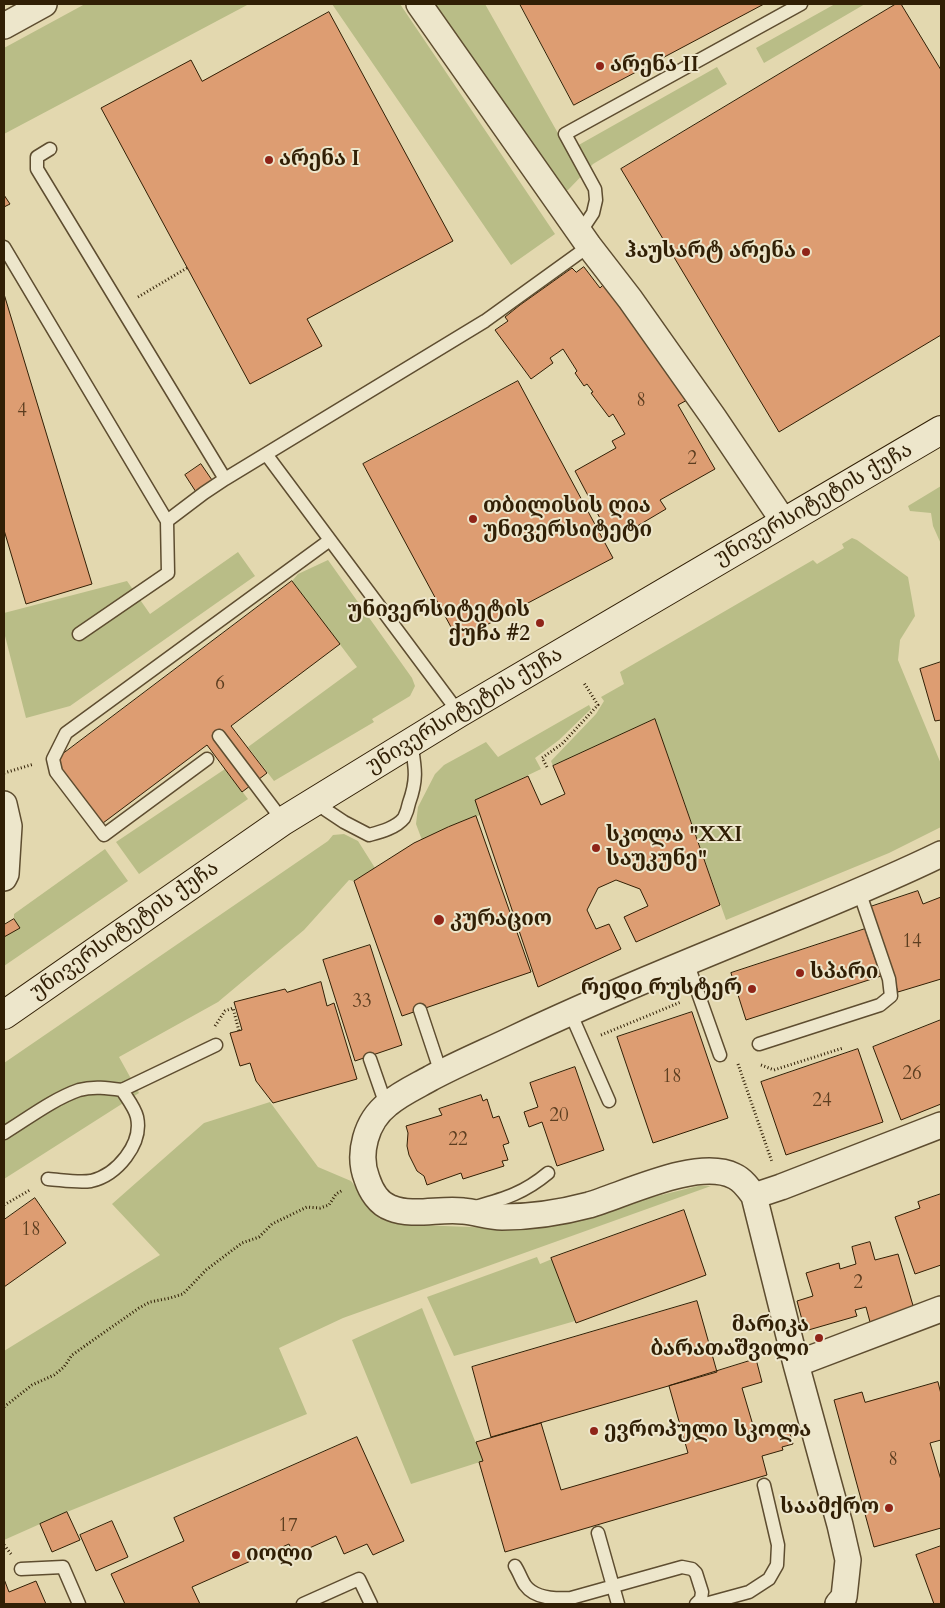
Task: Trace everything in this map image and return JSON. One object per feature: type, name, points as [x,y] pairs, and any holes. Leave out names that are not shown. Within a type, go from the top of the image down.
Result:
[{"type":"main road","name":"უნივერსიტეტის ქუჩა","points":[[4,1015],[283,821],[459,713],[941,430]]},
{"type":"street","points":[[4,26],[44,4]]},
{"type":"street","points":[[419,4],[583,238],[636,307],[784,522]]},
{"type":"street","points":[[4,804],[9,826],[6,874],[4,878]]},
{"type":"street","points":[[838,1604],[844,1597],[848,1560],[754,1196],[746,1185],[734,1176],[717,1172],[692,1173],[660,1180],[592,1204],[537,1216],[492,1217],[463,1211],[409,1212],[390,1208],[375,1196],[362,1164],[365,1139],[370,1126],[386,1105],[441,1073],[570,1012],[859,891],[941,854]]},
{"type":"street","points":[[754,1196],[941,1125]]},
{"type":"street","points":[[796,1364],[941,1309]]},
{"type":"lane","points":[[167,521],[225,479],[485,321],[583,238],[585,225],[593,213],[596,200],[595,189],[565,134],[801,4]]},
{"type":"lane","points":[[50,149],[37,157],[37,169],[225,479]]},
{"type":"lane","points":[[4,247],[167,521],[168,573],[79,634]]},
{"type":"lane","points":[[266,454],[459,713]]},
{"type":"lane","points":[[206,759],[104,835],[56,772],[53,759],[66,733],[330,540]]},
{"type":"lane","points":[[219,736],[283,821]]},
{"type":"lane","points":[[314,802],[344,822],[369,835],[382,832],[394,826],[404,818],[416,779],[411,742]]},
{"type":"lane","points":[[759,1044],[880,1005],[891,996],[889,979],[859,891]]},
{"type":"lane","points":[[687,962],[720,1055]]},
{"type":"lane","points":[[420,1010],[441,1073]]},
{"type":"lane","points":[[570,1012],[610,1101]]},
{"type":"lane","points":[[4,1133],[52,1103],[80,1090],[101,1087],[122,1090],[216,1045]]},
{"type":"lane","points":[[370,1059],[386,1105]]},
{"type":"lane","points":[[48,1179],[90,1181],[106,1176],[130,1154],[139,1131],[138,1123],[136,1115],[122,1090]]},
{"type":"lane","points":[[463,1211],[525,1190],[548,1173]]},
{"type":"lane","points":[[705,1604],[749,1592],[769,1579],[777,1565],[778,1545],[764,1485]]},
{"type":"lane","points":[[598,1533],[618,1604]]},
{"type":"lane","points":[[516,1566],[526,1587],[540,1595],[554,1599],[571,1598],[682,1567],[692,1569],[696,1573],[702,1592],[701,1599],[696,1604]]},
{"type":"lane","points":[[21,1569],[63,1568],[79,1604]]},
{"type":"lane","points":[[302,1604],[359,1579],[371,1604]]},
{"type":"path","points":[[134,300],[187,268]]},
{"type":"path","points":[[547,767],[542,758],[562,744],[598,705],[584,683]]},
{"type":"path","points":[[4,773],[53,759]]},
{"type":"path","points":[[584,1042],[683,1001]]},
{"type":"path","points":[[214,1028],[225,1011],[233,1008],[239,1031]]},
{"type":"path","points":[[736,1058],[771,1160]]},
{"type":"path","points":[[4,1205],[48,1179]]},
{"type":"path","points":[[4,1406],[32,1385],[54,1375],[64,1367],[72,1356],[139,1308],[150,1302],[183,1294],[206,1270],[242,1243],[259,1237],[272,1224],[307,1207],[320,1208],[329,1205],[336,1194],[348,1188]]},
{"type":"green space","points":[[85,4],[249,4],[4,134],[4,48]]},
{"type":"green space","points":[[332,4],[400,4],[555,234],[511,265]]},
{"type":"green space","points":[[431,4],[485,4],[568,151],[717,67],[727,84],[593,164],[568,190],[561,192]]},
{"type":"green space","points":[[835,4],[865,4],[764,63],[756,48]]},
{"type":"green space","points":[[941,486],[941,544],[933,526],[931,513],[910,511],[908,506]]},
{"type":"green space","points":[[852,538],[908,577],[915,616],[900,640],[898,660],[941,764],[941,827],[889,853],[726,920],[655,719],[553,766],[551,761],[596,714],[604,701],[601,697],[624,684],[620,672],[813,560],[817,564],[844,548],[842,544]]},
{"type":"green space","points":[[238,552],[255,576],[70,706],[26,718],[4,632],[4,613],[127,581],[150,614]]},
{"type":"green space","points":[[328,560],[412,678],[415,686],[410,696],[372,719],[374,722],[274,781],[248,747],[357,667],[292,581],[298,574]]},
{"type":"green space","points":[[589,705],[591,709],[559,740],[535,758],[541,769],[476,800],[480,815],[448,827],[422,840],[416,824],[418,807],[435,774],[444,765],[486,742],[498,757]]},
{"type":"green space","points":[[225,769],[248,799],[139,874],[116,842]]},
{"type":"green space","points":[[344,834],[358,841],[375,868],[354,881],[349,880],[304,930],[218,1002],[119,1057],[139,1093],[4,1179],[4,1063],[328,841],[333,835]]},
{"type":"green space","points":[[105,849],[128,881],[4,966],[4,937],[19,928],[14,919],[14,914]]},
{"type":"green space","points":[[270,1102],[318,1167],[351,1181],[380,1219],[418,1225],[523,1229],[698,1186],[711,1186],[343,1318],[279,1348],[307,1414],[67,1512],[4,1540],[4,1351],[160,1255],[112,1204],[204,1123]]},
{"type":"green space","points":[[537,1257],[540,1264],[552,1259],[575,1321],[454,1356],[427,1297]]},
{"type":"green space","points":[[422,1308],[483,1461],[411,1484],[352,1340]]},
{"type":"building","name":"არენა II","points":[[520,4],[764,4],[574,105]]},
{"type":"building","name":"ჰაუსარტ არენა","points":[[896,4],[901,4],[941,70],[941,335],[779,432],[621,169]]},
{"type":"building","name":"არენა I","points":[[329,12],[453,241],[307,319],[322,346],[250,384],[101,108],[191,60],[202,81]]},
{"type":"building","points":[[4,195],[10,204],[4,207]]},
{"type":"building","points":[[584,267],[600,288],[605,283],[689,399],[678,405],[715,469],[660,500],[666,509],[612,541],[575,471],[616,448],[612,441],[625,434],[613,414],[609,417],[591,393],[593,392],[587,384],[584,386],[563,349],[550,358],[553,363],[531,379],[495,330],[508,321],[505,317],[572,268],[576,272]]},
{"type":"building","points":[[4,294],[92,584],[26,604],[4,530]]},
{"type":"building","name":"თბილისის ღია უნივერსიტეტი","points":[[518,381],[613,558],[458,640],[363,464]]},
{"type":"building","points":[[201,464],[212,480],[196,492],[185,475]]},
{"type":"building","points":[[292,581],[340,644],[231,726],[267,773],[242,792],[207,745],[103,823],[55,760]]},
{"type":"building","points":[[941,662],[941,720],[935,721],[920,669]]},
{"type":"building","name":"სკოლა \"XXI საუკუნე\"","points":[[655,719],[720,905],[636,942],[624,917],[648,906],[640,889],[616,880],[598,888],[587,910],[596,929],[609,924],[621,949],[538,987],[475,800],[528,776],[541,805],[565,794],[553,766]]},
{"type":"building","points":[[476,816],[531,972],[402,1016],[354,881],[414,843]]},
{"type":"building","points":[[918,891],[923,904],[941,897],[941,979],[898,992],[870,907]]},
{"type":"building","points":[[14,919],[20,928],[4,937],[4,925]]},
{"type":"building","points":[[865,929],[881,976],[746,1020],[731,973]]},
{"type":"building","points":[[370,945],[402,1045],[355,1061],[323,960]]},
{"type":"building","points":[[321,982],[327,1006],[334,1003],[357,1079],[273,1103],[256,1081],[250,1063],[240,1066],[230,1033],[242,1030],[234,1002],[285,989],[287,992]]},
{"type":"building","points":[[692,1012],[728,1118],[653,1143],[617,1037]]},
{"type":"building","points":[[941,1020],[941,1104],[901,1120],[873,1047]]},
{"type":"building","points":[[858,1049],[883,1122],[786,1155],[761,1082]]},
{"type":"building","points":[[575,1067],[604,1150],[557,1166],[542,1122],[529,1127],[524,1112],[538,1107],[530,1083]]},
{"type":"building","points":[[481,1095],[483,1101],[487,1099],[493,1118],[499,1116],[509,1143],[503,1145],[508,1160],[502,1161],[504,1166],[463,1179],[461,1173],[427,1185],[424,1176],[417,1171],[409,1155],[406,1126],[442,1115],[439,1109]]},
{"type":"building","points":[[941,1194],[941,1265],[915,1274],[895,1217],[920,1208],[918,1202]]},
{"type":"building","points":[[35,1198],[66,1243],[4,1287],[4,1220]]},
{"type":"building","points":[[684,1210],[706,1275],[576,1323],[551,1258]]},
{"type":"building","points":[[870,1242],[875,1260],[898,1254],[914,1309],[870,1322],[866,1307],[855,1310],[857,1316],[805,1331],[797,1301],[813,1296],[806,1273],[839,1263],[840,1269],[856,1264],[852,1247]]},
{"type":"building","points":[[697,1301],[717,1372],[491,1437],[472,1367]]},
{"type":"building","points":[[756,1359],[762,1382],[742,1388],[755,1432],[776,1426],[777,1430],[788,1427],[793,1444],[782,1447],[783,1450],[762,1456],[767,1475],[505,1552],[479,1462],[483,1461],[476,1442],[541,1423],[561,1490],[688,1453],[669,1386]]},
{"type":"building","points":[[938,1382],[941,1394],[941,1440],[930,1443],[941,1480],[941,1528],[874,1547],[834,1400],[862,1392],[865,1402]]},
{"type":"building","points":[[357,1437],[404,1541],[373,1555],[367,1544],[344,1554],[336,1536],[294,1555],[289,1544],[192,1587],[200,1604],[125,1604],[111,1574],[184,1541],[174,1518]]},
{"type":"building","points":[[67,1512],[80,1540],[52,1552],[40,1524]]},
{"type":"building","points":[[112,1521],[128,1557],[96,1571],[80,1535]]},
{"type":"building","points":[[941,1546],[941,1604],[934,1604],[916,1555]]},
{"type":"building","points":[[4,1579],[9,1592],[36,1581],[46,1604],[4,1604]]},
{"type":"place","name":"არენა II","points":[[600,66]]},
{"type":"place","name":"არენა I","points":[[269,160]]},
{"type":"place","name":"ჰაუსარტ არენა","points":[[806,252]]},
{"type":"place","name":"თბილისის ღია უნივერსიტეტი","points":[[473,519]]},
{"type":"place","name":"უნივერსიტეტის ქუჩა #2","points":[[540,623]]},
{"type":"place","name":"სკოლა \"XXI საუკუნე\"","points":[[596,848]]},
{"type":"place","name":"კურაციო","points":[[439,920]]},
{"type":"place","name":"სპარი","points":[[800,973]]},
{"type":"place","name":"რედი რუსტერ","points":[[752,989]]},
{"type":"place","name":"მარიკა ბარათაშვილი","points":[[819,1338]]},
{"type":"place","name":"ევროპული სკოლა","points":[[594,1431]]},
{"type":"place","name":"საამქრო","points":[[889,1508]]},
{"type":"place","name":"იოლი","points":[[236,1555]]}]
